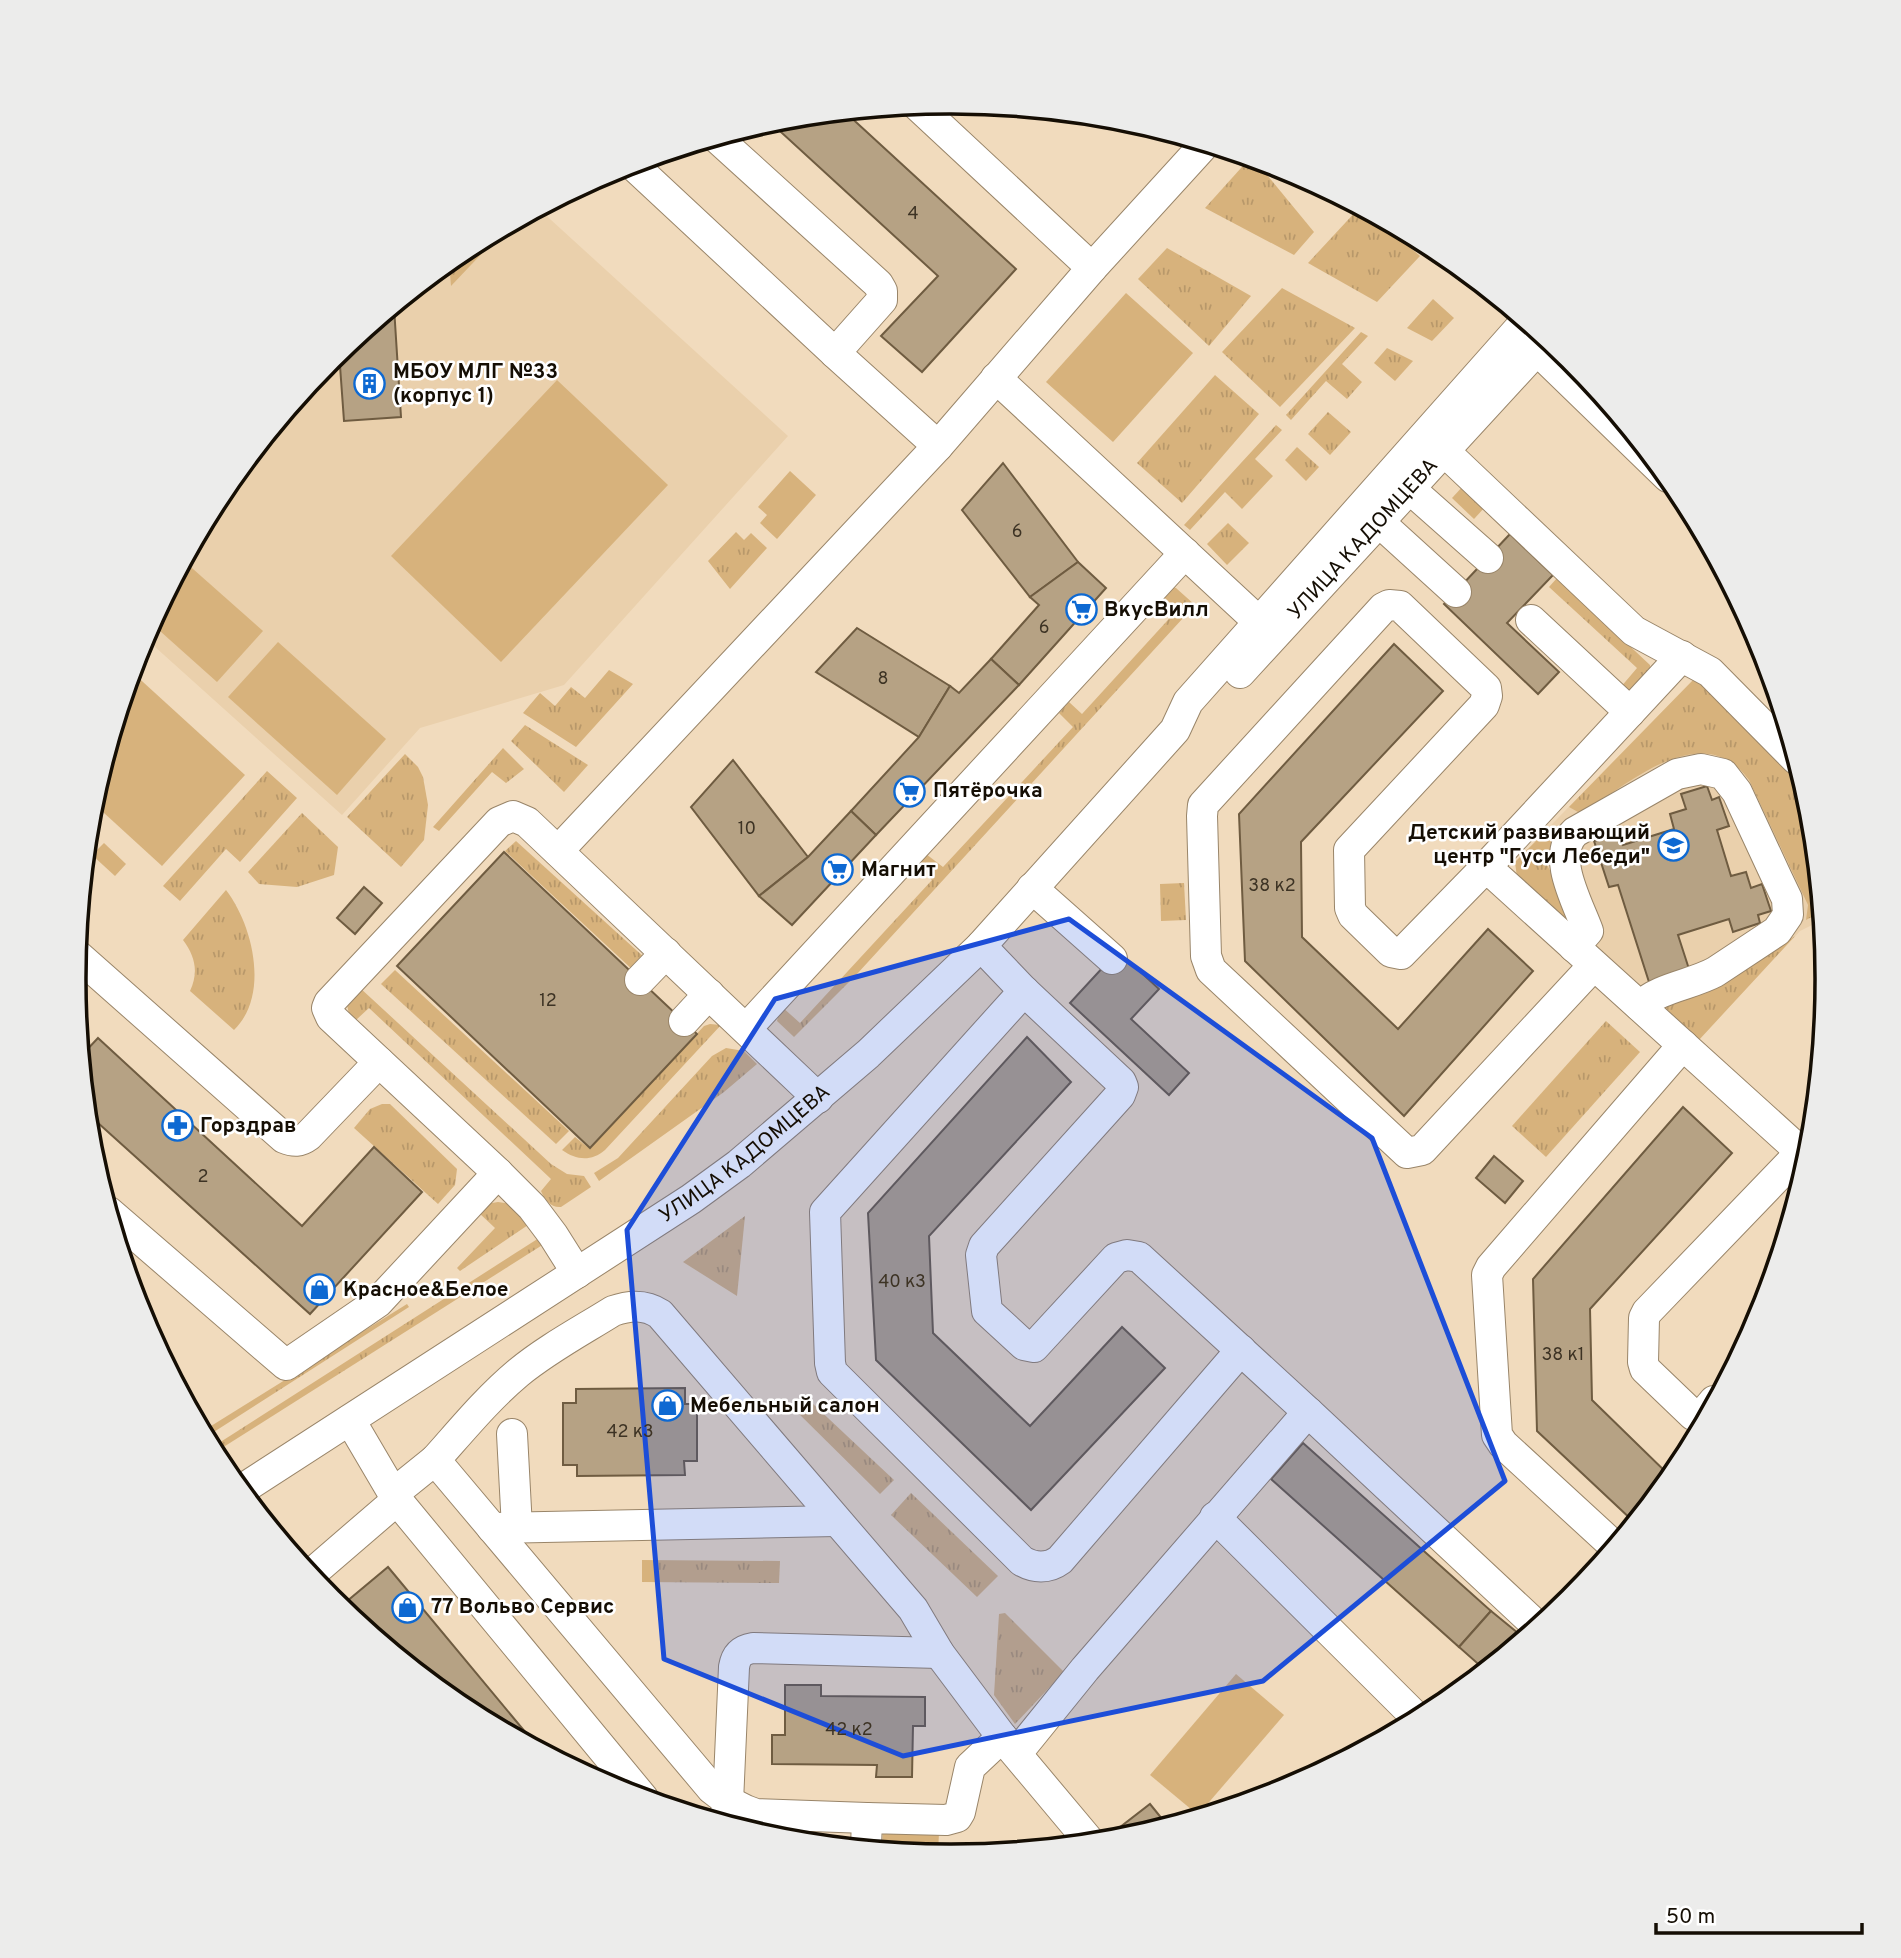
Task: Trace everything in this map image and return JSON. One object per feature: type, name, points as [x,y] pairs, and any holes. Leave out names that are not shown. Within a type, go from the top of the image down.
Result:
[{"type":"street","points":[[927,115],[1091,268]]},
{"type":"street","points":[[724,145],[880,287],[883,296],[879,304],[835,354]]},
{"type":"street","points":[[558,851],[938,446],[1091,268],[1198,151]]},
{"type":"street","points":[[641,172],[835,354],[938,446]]},
{"type":"street","name":"УЛИЦА КАДОМЦЕВА","points":[[249,1485],[691,1199],[739,1164],[869,1054],[981,946],[1175,730],[1188,702],[1519,328]]},
{"type":"street","name":"УЛИЦА КАДОМЦЕВА","points":[[1175,730],[1201,716],[1540,347]]},
{"type":"street","points":[[996,378],[1259,622]]},
{"type":"street","points":[[1444,451],[1634,631],[1710,671],[1783,746]]},
{"type":"street","points":[[1410,489],[1488,558]]},
{"type":"street","points":[[1380,522],[1455,592]]},
{"type":"street","points":[[746,1029],[1185,554]]},
{"type":"street","points":[[1586,948],[1422,1150],[1411,1154],[1402,1151],[1216,976],[1208,963],[1203,805],[1389,605],[1400,606],[1486,688],[1487,696],[1484,705],[1348,853],[1351,912],[1391,952],[1401,954],[1486,867],[1682,656]]},
{"type":"street","points":[[1531,620],[1630,712]]},
{"type":"street","points":[[1586,948],[1564,863],[1565,846],[1569,838],[1575,832],[1677,774],[1701,769],[1723,774],[1737,792],[1787,898],[1788,915],[1777,931],[1715,972],[1647,1000]]},
{"type":"street","points":[[577,1273],[541,1218],[498,1173],[331,1017],[327,1008],[499,822],[513,816],[520,817],[818,1098]]},
{"type":"street","points":[[1486,867],[1647,1000],[1683,1045],[1799,1149]]},
{"type":"street","points":[[1032,888],[1112,959]]},
{"type":"street","points":[[981,946],[1024,991],[1121,1082],[1122,1091],[984,1246],[981,1255],[986,1311],[1024,1345],[1034,1347],[1116,1258],[1133,1255],[1139,1257],[1531,1620]]},
{"type":"street","points":[[640,981],[666,953]]},
{"type":"street","points":[[87,963],[285,1138],[292,1141],[301,1141],[308,1136],[379,1062]]},
{"type":"street","points":[[1024,991],[825,1212],[827,1307],[832,1372],[1022,1560],[1044,1567],[1059,1560],[1241,1350]]},
{"type":"street","points":[[684,1021],[709,994]]},
{"type":"street","points":[[1608,1540],[1503,1444],[1497,1435],[1487,1275],[1491,1267],[1683,1045]]},
{"type":"street","points":[[1697,1415],[1693,1415],[1648,1372],[1643,1362],[1644,1318],[1795,1165]]},
{"type":"street","points":[[121,1222],[286,1365],[379,1302],[498,1173]]},
{"type":"street","points":[[318,1568],[435,1460],[481,1409],[530,1364],[613,1311],[629,1306],[651,1308],[660,1314],[912,1609],[939,1653],[1082,1833]]},
{"type":"street","points":[[725,1812],[946,1820],[957,1817],[970,1767],[1010,1745],[1308,1412]]},
{"type":"street","points":[[350,1420],[396,1497],[630,1782]]},
{"type":"street","points":[[505,1528],[512,1434]]},
{"type":"street","points":[[435,1460],[505,1528],[712,1789],[725,1812]]},
{"type":"street","points":[[1215,1517],[1410,1711]]},
{"type":"street","points":[[505,1528],[836,1521]]},
{"type":"street","points":[[725,1812],[734,1667],[742,1651],[753,1648],[939,1653]]},
{"type":"street","points":[[866,1839],[867,1818]]},
{"type":"highlighted area","points":[[1069,919],[1372,1138],[1505,1481],[1263,1681],[903,1756],[664,1659],[627,1230],[775,999]]},
{"type":"shaded area","points":[[546,215],[788,436],[564,685],[420,728],[342,815],[153,645],[175,597],[231,499],[300,409],[380,329],[424,293],[470,260]]},
{"type":"shaded area","name":"Детский развивающий центр \"Гуси Лебеди\"","points":[[1695,678],[1790,773],[1808,866],[1813,924],[1800,931],[1698,1041],[1517,877],[1515,862]]},
{"type":"green space","points":[[1243,166],[1267,175],[1314,232],[1294,255],[1205,208]]},
{"type":"green space","points":[[1353,214],[1408,246],[1420,256],[1377,302],[1308,263]]},
{"type":"green space","points":[[1167,248],[1251,296],[1209,346],[1138,279]]},
{"type":"green space","points":[[484,251],[451,286],[450,274]]},
{"type":"green space","points":[[1282,288],[1355,328],[1280,407],[1222,352]]},
{"type":"green space","points":[[1126,293],[1193,353],[1113,442],[1046,382]]},
{"type":"green space","points":[[1433,299],[1454,318],[1432,341],[1407,328]]},
{"type":"green space","points":[[1361,332],[1368,336],[1342,364],[1362,382],[1347,399],[1326,381],[1291,420],[1286,415]]},
{"type":"green space","points":[[1387,348],[1413,361],[1395,381],[1374,363]]},
{"type":"green space","points":[[1215,375],[1259,414],[1182,503],[1137,463]]},
{"type":"green space","points":[[557,380],[668,485],[501,662],[391,556]]},
{"type":"green space","points":[[1328,412],[1351,432],[1330,455],[1308,434]]},
{"type":"green space","points":[[1276,425],[1282,430],[1255,459],[1273,476],[1242,509],[1225,492],[1190,530],[1184,525]]},
{"type":"green space","points":[[1297,447],[1319,467],[1306,481],[1285,460]]},
{"type":"green space","points":[[790,471],[816,495],[777,539],[760,523],[767,515],[758,507]]},
{"type":"green space","points":[[1464,485],[1486,506],[1474,519],[1452,498]]},
{"type":"green space","points":[[1228,523],[1249,543],[1227,565],[1207,544]]},
{"type":"green space","points":[[736,532],[744,540],[751,533],[767,548],[730,589],[708,561]]},
{"type":"green space","points":[[191,567],[263,631],[217,682],[160,631]]},
{"type":"green space","points":[[1557,578],[1650,665],[1650,669],[1628,695],[1620,688],[1637,668],[1549,587]]},
{"type":"green space","points":[[1172,587],[1195,605],[857,974],[794,1037],[777,1021],[781,1006],[800,1023],[932,880],[915,865],[926,854],[943,867],[1073,727],[1059,713],[1069,702],[1082,714],[1177,610],[1162,595]]},
{"type":"green space","points":[[278,642],[386,739],[337,795],[228,697]]},
{"type":"green space","points":[[609,670],[633,684],[576,747],[523,713],[540,693],[555,706],[571,687],[585,698]]},
{"type":"green space","points":[[1695,678],[1790,773],[1808,866],[1813,917],[1806,920],[1808,905],[1749,780],[1731,762],[1711,754],[1690,754],[1668,760],[1588,809],[1578,812],[1569,807]]},
{"type":"green space","points":[[140,679],[245,775],[162,866],[102,811],[115,755]]},
{"type":"green space","points":[[525,725],[588,765],[564,792],[511,741]]},
{"type":"green space","points":[[503,748],[524,769],[506,783],[492,772],[439,831],[433,827]]},
{"type":"green space","points":[[405,754],[418,767],[423,777],[428,805],[424,840],[401,867],[347,817]]},
{"type":"green space","points":[[267,771],[297,798],[240,862],[226,849],[180,901],[163,886]]},
{"type":"green space","points":[[302,813],[338,847],[334,875],[297,887],[259,884],[248,872]]},
{"type":"green space","points":[[1548,829],[1555,842],[1545,861],[1567,898],[1569,914],[1566,922],[1517,877],[1515,862]]},
{"type":"green space","points":[[516,841],[646,959],[635,972],[505,851]]},
{"type":"green space","points":[[104,843],[126,864],[115,876],[94,857],[95,852]]},
{"type":"green space","points":[[1184,883],[1186,920],[1161,921],[1160,884]]},
{"type":"green space","points":[[226,890],[244,922],[254,960],[252,998],[245,1015],[234,1030],[190,991],[194,964],[183,940]]},
{"type":"green space","points":[[1795,936],[1698,1041],[1659,1006],[1716,988]]},
{"type":"green space","points":[[395,970],[569,1131],[556,1144],[381,984]]},
{"type":"green space","points":[[359,987],[551,1164],[567,1174],[584,1176],[591,1187],[561,1207],[549,1203],[541,1191],[551,1179],[369,1008],[356,1020],[349,1014],[347,1005]]},
{"type":"green space","points":[[1606,1021],[1640,1052],[1546,1157],[1512,1126]]},
{"type":"green space","points":[[721,1025],[605,1150],[584,1158],[562,1150],[575,1137],[590,1149],[704,1026]]},
{"type":"green space","points":[[726,1048],[744,1051],[757,1064],[724,1092],[599,1181],[594,1173],[618,1158],[712,1056]]},
{"type":"green space","points":[[390,1104],[457,1169],[455,1185],[438,1204],[354,1128],[370,1109]]},
{"type":"green space","points":[[486,1204],[512,1204],[531,1223],[460,1271],[457,1268],[495,1228],[478,1212]]},
{"type":"green space","points":[[745,1216],[737,1296],[683,1262]]},
{"type":"green space","points":[[539,1238],[544,1244],[224,1447],[221,1442]]},
{"type":"green space","points":[[407,1304],[409,1307],[214,1432],[211,1426]]},
{"type":"green space","points":[[812,1403],[894,1480],[880,1494],[790,1405]]},
{"type":"green space","points":[[911,1493],[998,1576],[977,1597],[891,1515]]},
{"type":"green space","points":[[642,1560],[780,1561],[779,1583],[642,1582]]},
{"type":"green space","points":[[1005,1613],[1064,1672],[1015,1724],[994,1695],[999,1614]]},
{"type":"green space","points":[[1236,1674],[1284,1715],[1207,1804],[1191,1809],[1150,1775]]},
{"type":"green space","points":[[883,1831],[939,1832],[938,1844],[882,1841]]},
{"type":"building","points":[[854,120],[1016,269],[922,372],[881,336],[938,276],[780,131]]},
{"type":"building","name":"МБОУ МЛГ №33 (корпус 1)","points":[[395,317],[401,417],[344,421],[340,367]]},
{"type":"building","points":[[1003,463],[1078,562],[1030,597],[962,510]]},
{"type":"building","points":[[1510,534],[1553,575],[1507,623],[1559,672],[1538,694],[1444,604]]},
{"type":"building","points":[[1078,562],[1106,588],[1019,685],[991,659],[1039,605],[1030,597]]},
{"type":"building","points":[[857,628],[950,686],[919,737],[816,672]]},
{"type":"building","points":[[1394,644],[1443,691],[1301,842],[1302,937],[1398,1029],[1488,929],[1533,971],[1404,1116],[1245,961],[1239,814]]},
{"type":"building","points":[[991,659],[1019,685],[876,835],[851,811],[919,737],[950,686],[959,693]]},
{"type":"building","points":[[733,760],[808,857],[759,896],[691,807]]},
{"type":"building","points":[[1707,786],[1712,800],[1719,797],[1729,826],[1717,830],[1731,876],[1746,872],[1751,888],[1762,884],[1771,911],[1758,915],[1760,923],[1733,932],[1729,919],[1678,935],[1689,969],[1649,982],[1618,885],[1609,887],[1594,841],[1619,833],[1623,845],[1674,829],[1670,814],[1686,809],[1681,794]]},
{"type":"building","points":[[851,811],[876,835],[792,925],[759,896],[808,857]]},
{"type":"building","points":[[504,852],[697,1034],[590,1148],[397,966]]},
{"type":"building","points":[[364,887],[382,903],[355,934],[337,918]]},
{"type":"building","points":[[1118,951],[1159,989],[1131,1019],[1189,1073],[1169,1095],[1070,1003]]},
{"type":"building","points":[[1027,1037],[1071,1082],[929,1236],[933,1333],[1030,1426],[1122,1327],[1165,1368],[1031,1510],[876,1360],[868,1213]]},
{"type":"building","points":[[98,1038],[302,1226],[374,1147],[422,1192],[310,1314],[98,1123],[89,1048]]},
{"type":"building","points":[[1683,1107],[1732,1153],[1590,1309],[1592,1400],[1663,1469],[1628,1516],[1537,1431],[1533,1279]]},
{"type":"building","points":[[1494,1156],[1523,1181],[1505,1203],[1476,1178]]},
{"type":"building","points":[[685,1388],[685,1404],[697,1404],[697,1461],[684,1461],[685,1475],[577,1476],[577,1465],[563,1465],[563,1403],[576,1403],[576,1389]]},
{"type":"building","points":[[1303,1443],[1491,1611],[1459,1647],[1271,1479]]},
{"type":"building","points":[[388,1567],[526,1732],[470,1698],[424,1665],[349,1600]]},
{"type":"building","points":[[1491,1611],[1517,1632],[1478,1664],[1459,1647]]},
{"type":"building","points":[[785,1685],[821,1685],[821,1696],[925,1697],[925,1726],[913,1726],[912,1777],[876,1777],[877,1765],[772,1764],[772,1735],[785,1735]]},
{"type":"building","points":[[1150,1804],[1161,1817],[1121,1827]]},
{"type":"place","name":"МБОУ МЛГ №33 (корпус 1)","points":[[370,384]]},
{"type":"place","name":"ВкусВилл","points":[[1081,610]]},
{"type":"place","name":"Пятёрочка","points":[[910,791]]},
{"type":"place","name":"Детский развивающий центр \"Гуси Лебеди\"","points":[[1673,845]]},
{"type":"place","name":"Магнит","points":[[838,870]]},
{"type":"place","name":"Горздрав","points":[[177,1126]]},
{"type":"place","name":"Красное&Белое","points":[[320,1290]]},
{"type":"place","name":"Мебельный салон","points":[[667,1406]]},
{"type":"place","name":"77 Вольво Сервис","points":[[408,1607]]}]
